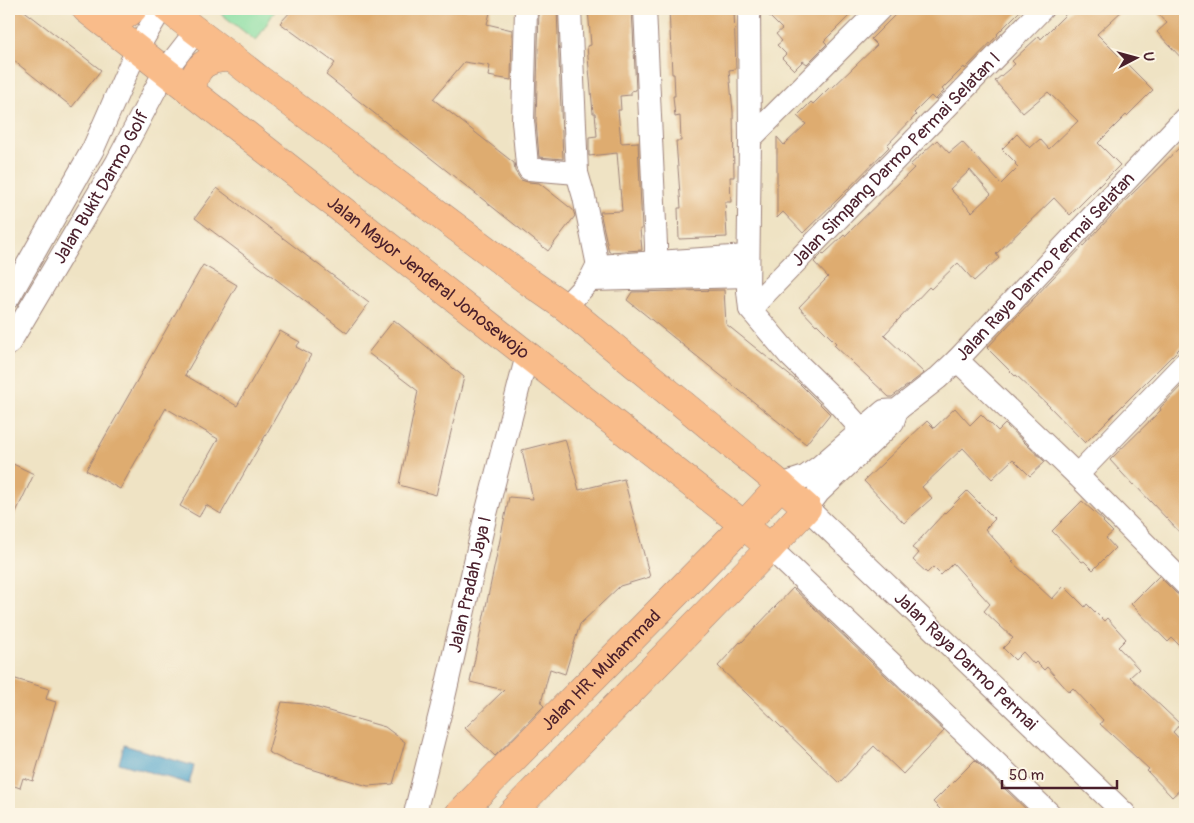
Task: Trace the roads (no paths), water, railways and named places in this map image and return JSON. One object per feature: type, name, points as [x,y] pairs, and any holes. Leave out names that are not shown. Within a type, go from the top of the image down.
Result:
[{"type":"main road","points":[[93,14],[111,20],[129,13],[133,9]]},
{"type":"main road","points":[[168,9],[290,103],[565,307],[807,508]]},
{"type":"main road","name":"Jalan Mayor Jenderal Jonosewojo","points":[[93,14],[770,548]]},
{"type":"main road","points":[[192,92],[196,73],[200,66],[213,59],[222,57],[232,58]]},
{"type":"main road","name":"Jalan HR. Muhammad","points":[[459,814],[744,526],[781,485]]},
{"type":"main road","name":"Jalan HR. Muhammad","points":[[511,814],[807,508]]},
{"type":"street","name":"Jalan Bukit Darmo Golf","points":[[9,297],[93,149],[137,49],[161,9]]},
{"type":"street","points":[[526,9],[523,121],[526,165],[529,169],[577,173]]},
{"type":"street","points":[[570,9],[577,173],[584,197],[594,273]]},
{"type":"street","points":[[645,9],[656,269]]},
{"type":"street","points":[[749,9],[748,291],[750,309],[790,356],[836,400],[862,430]]},
{"type":"street","points":[[750,140],[880,9]]},
{"type":"street","name":"Jalan Simpang Darmo Permai Selatan I","points":[[750,309],[1042,9]]},
{"type":"street","name":"Jalan Bukit Darmo Golf","points":[[9,344],[87,212],[165,71],[196,31]]},
{"type":"street","name":"Jalan Raya Darmo Permai Selatan","points":[[781,485],[805,477],[884,411],[897,410],[938,378],[1185,118]]},
{"type":"street","points":[[106,119],[133,131]]},
{"type":"street","points":[[65,199],[87,212]]},
{"type":"street","points":[[565,307],[594,273],[748,266]]},
{"type":"street","name":"Jalan Pradah Jaya I","points":[[415,814],[486,514],[527,355]]},
{"type":"street","points":[[957,360],[1077,474],[1185,584]]},
{"type":"street","points":[[1077,474],[1185,364]]},
{"type":"street","name":"Jalan Raya Darmo Permai Selatan","points":[[807,508],[819,492],[893,422],[897,410]]},
{"type":"street","name":"Jalan Raya Darmo Permai","points":[[807,508],[1125,814]]},
{"type":"street","points":[[770,548],[1050,814]]},
{"type":"water","points":[[124,745],[194,766],[189,784],[119,763]]}]
